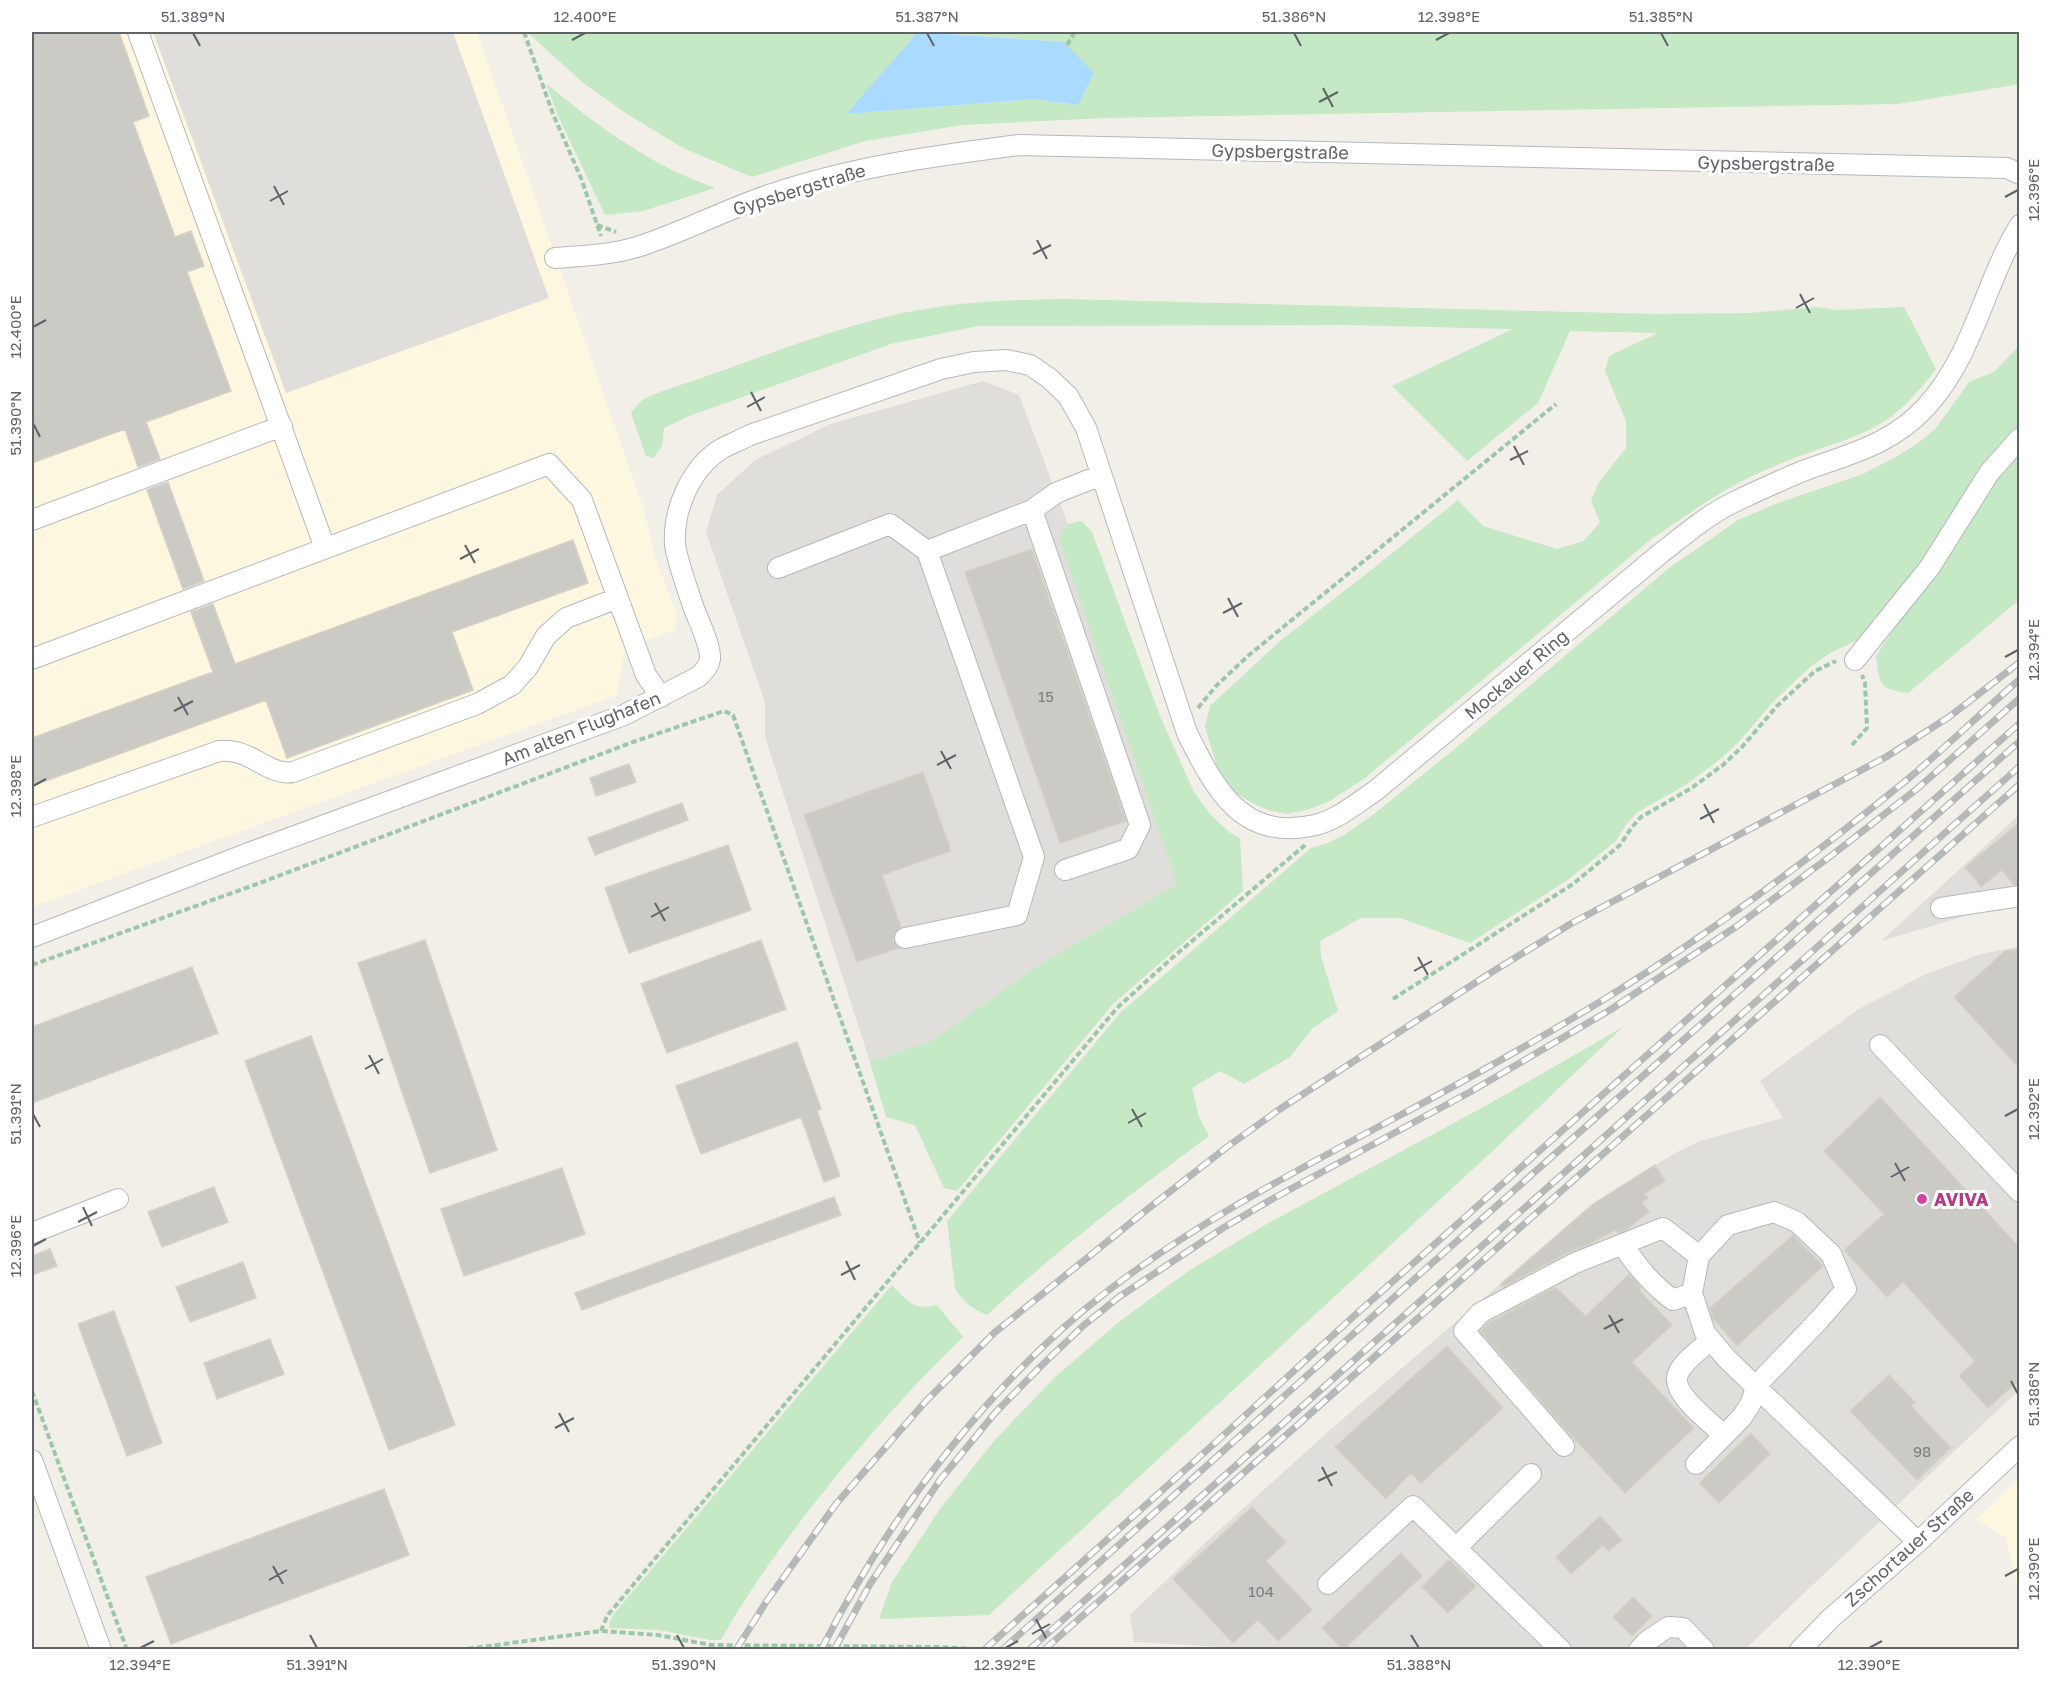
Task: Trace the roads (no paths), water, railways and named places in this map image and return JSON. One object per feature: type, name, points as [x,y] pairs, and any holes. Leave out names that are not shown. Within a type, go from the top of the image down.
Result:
[{"type":"street","points":[[138,32],[325,548]]},
{"type":"street","name":"Gypsbergstraße","points":[[555,258],[608,254],[637,246],[768,195],[841,174],[906,160],[1019,145],[2007,168],[2019,174]]},
{"type":"street","name":"Mockauer Ring","points":[[1101,475],[1187,734],[1207,773],[1226,800],[1249,818],[1265,825],[1287,828],[1317,825],[1340,815],[1375,791],[1661,553],[1708,518],[1729,504],[1803,471],[1843,459],[1878,443],[1903,428],[1926,407],[1949,378],[1965,349],[2019,225]]},
{"type":"street","name":"Am alten Flughafen","points":[[32,937],[257,850],[624,715],[698,677],[706,671],[710,660],[709,649],[675,546],[676,518],[684,496],[698,470],[720,450],[750,435],[941,369],[974,362],[1006,360],[1030,365],[1049,378],[1068,396],[1086,428],[1101,475]]},
{"type":"street","points":[[32,520],[282,426]]},
{"type":"street","points":[[1855,660],[1930,567],[1989,473],[2019,438]]},
{"type":"street","points":[[32,658],[549,464],[582,500],[646,675],[661,697]]},
{"type":"street","points":[[927,551],[1032,510],[1056,493],[1101,475]]},
{"type":"street","points":[[1032,510],[1140,825],[1128,849],[1065,870]]},
{"type":"street","points":[[778,568],[890,524],[927,551],[1034,857],[1017,915],[905,938]]},
{"type":"street","points":[[32,817],[219,752],[237,751],[274,770],[293,772],[466,708],[512,685],[528,667],[546,636],[566,618],[618,598]]},
{"type":"street","points":[[1941,908],[2019,896]]},
{"type":"street","points":[[1880,1045],[2019,1192]]},
{"type":"street","points":[[32,1233],[118,1199]]},
{"type":"street","points":[[1696,1464],[1742,1417],[1751,1403],[1756,1386],[1846,1289],[1831,1254],[1797,1222],[1774,1212],[1728,1225],[1699,1256],[1692,1293],[1705,1333],[1756,1386],[1918,1542]]},
{"type":"street","points":[[1564,1446],[1464,1331],[1480,1313],[1575,1263],[1663,1228],[1699,1256]]},
{"type":"street","points":[[1622,1244],[1638,1268],[1656,1287],[1673,1300],[1692,1293]]},
{"type":"street","points":[[1711,1340],[1685,1364],[1678,1373],[1677,1383],[1683,1395],[1724,1435]]},
{"type":"street","name":"Zschortauer Straße","points":[[1800,1650],[1831,1618],[1918,1542],[2019,1446]]},
{"type":"street","points":[[32,1460],[101,1650]]},
{"type":"street","points":[[1456,1548],[1531,1474]]},
{"type":"street","points":[[1328,1584],[1413,1506],[1561,1650]]},
{"type":"street","points":[[1640,1650],[1646,1642],[1668,1627],[1683,1628],[1704,1650]]},
{"type":"water","points":[[918,32],[1064,42],[1094,73],[1078,105],[1034,99],[846,114]]},
{"type":"railway","points":[[736,1650],[766,1602],[836,1504],[926,1401],[994,1333],[1227,1147],[1280,1109],[1572,923],[1886,757],[1949,717],[2020,662]]},
{"type":"railway","points":[[821,1650],[878,1550],[910,1501],[946,1454],[1023,1366],[1065,1326],[1109,1290],[1176,1242],[1246,1199],[1525,1046],[1603,1000],[1682,949],[1797,866],[1871,808],[1922,767],[2020,679]]},
{"type":"railway","points":[[834,1650],[870,1584],[940,1480],[995,1413],[1084,1325],[1119,1297],[1223,1228],[1470,1092],[1610,1010],[1737,926],[1918,788],[2020,698]]},
{"type":"railway","points":[[984,1650],[1354,1316],[2020,723]]},
{"type":"railway","points":[[1002,1650],[1421,1273],[2020,741]]},
{"type":"railway","points":[[1029,1650],[2020,766]]},
{"type":"railway","points":[[1044,1650],[2020,784]]},
{"type":"place","name":"AVIVA","points":[[1922,1199]]}]
